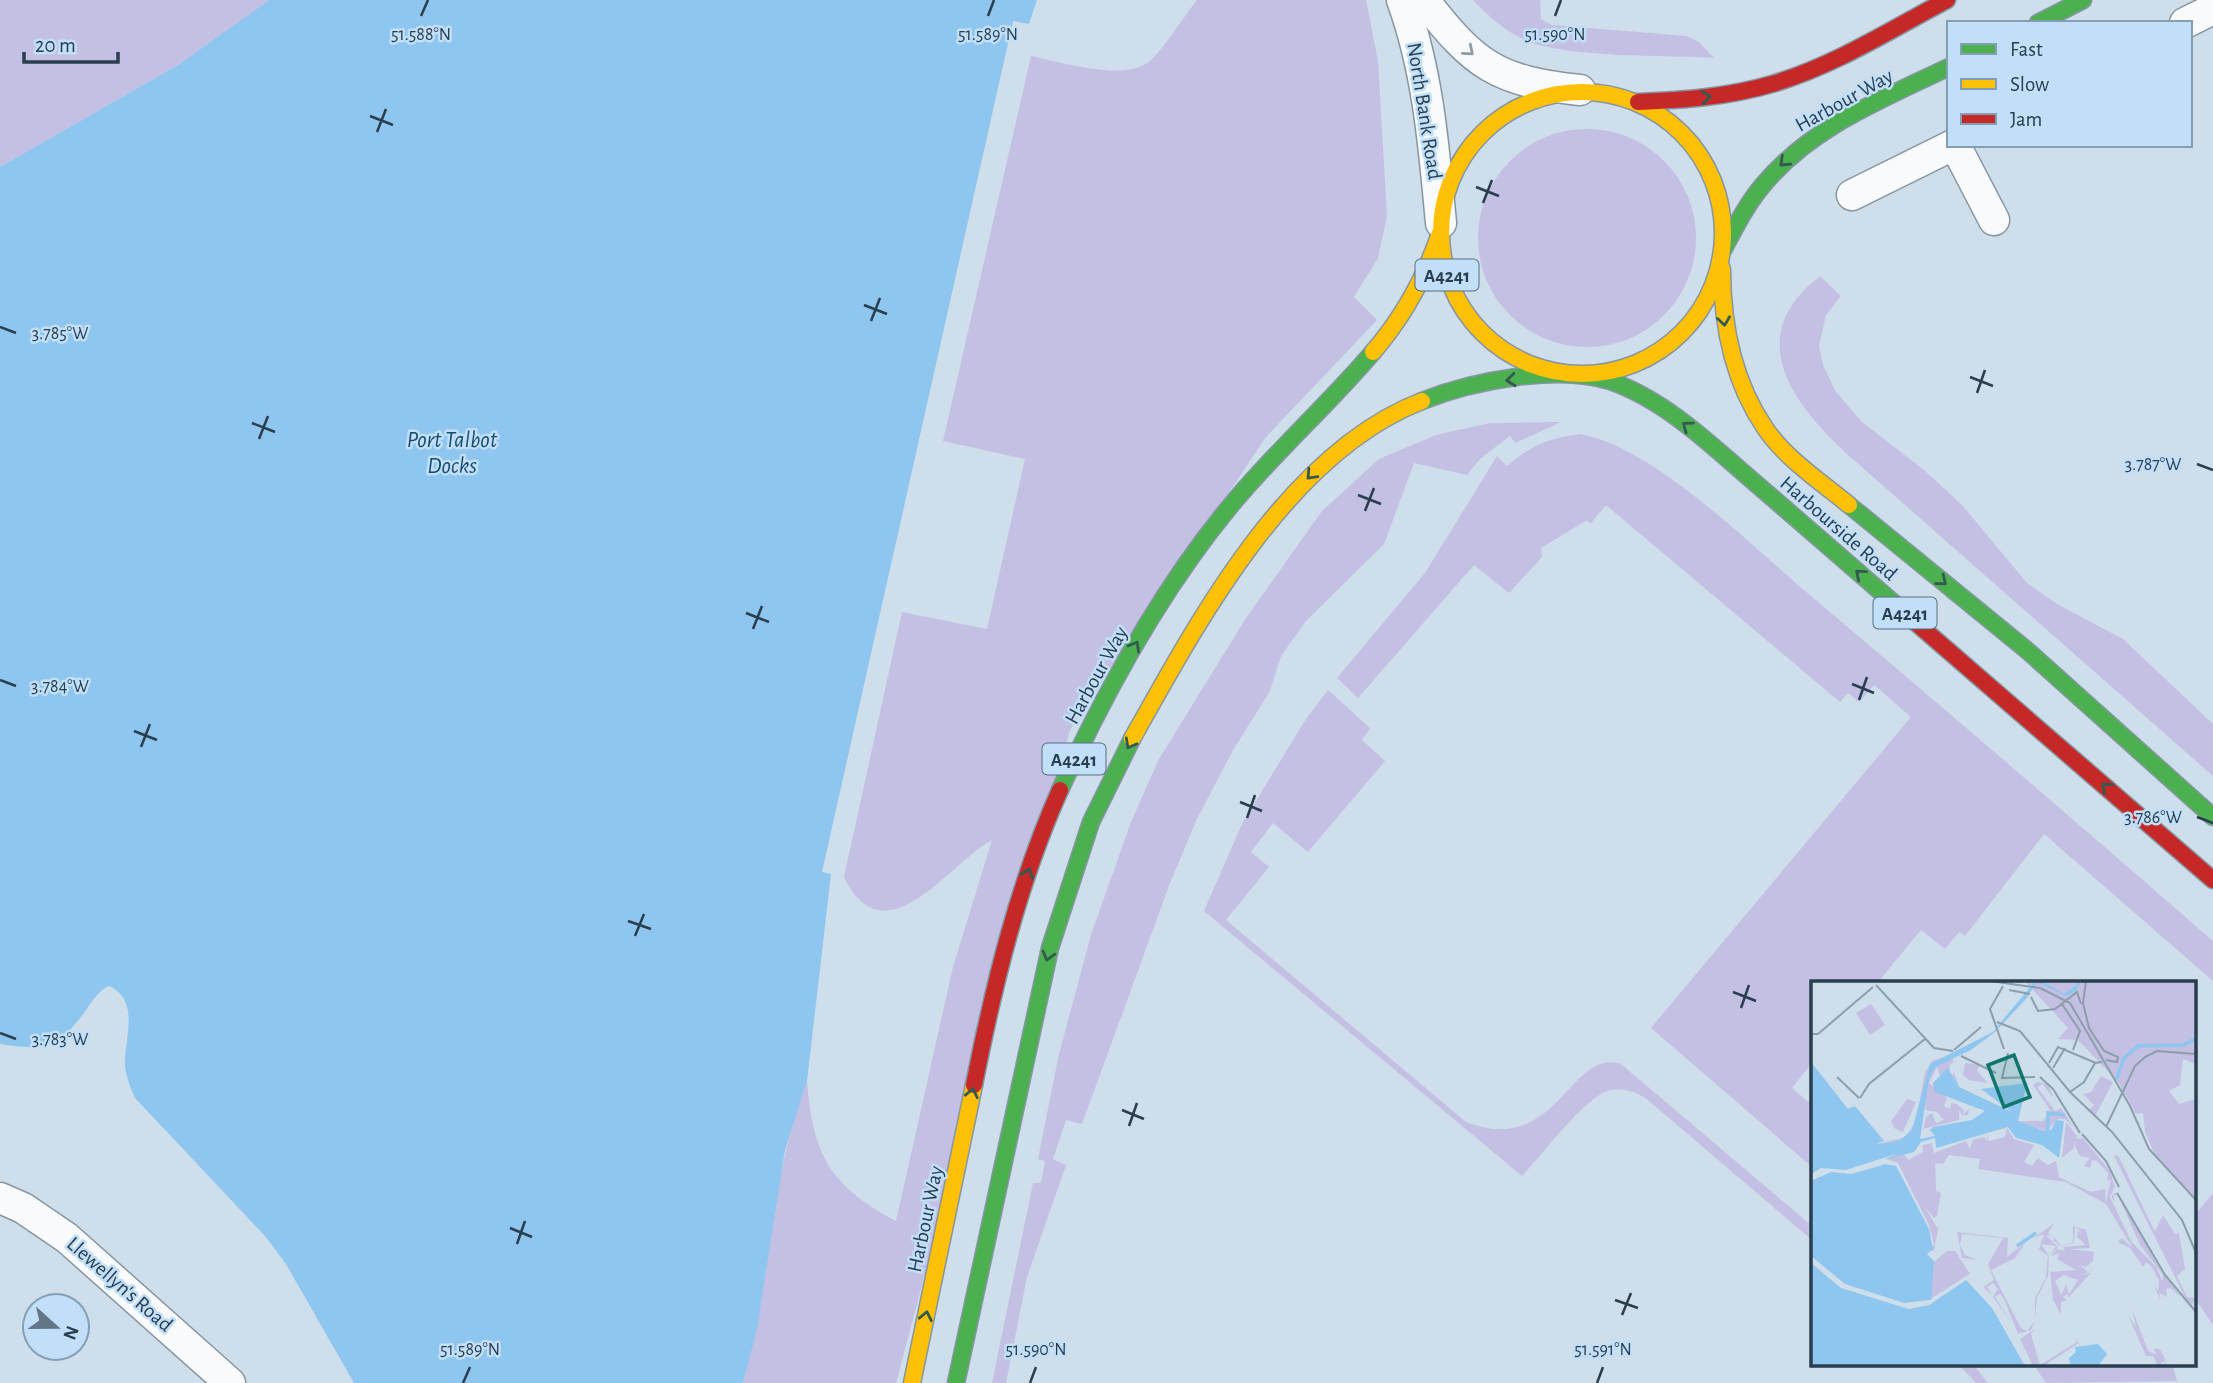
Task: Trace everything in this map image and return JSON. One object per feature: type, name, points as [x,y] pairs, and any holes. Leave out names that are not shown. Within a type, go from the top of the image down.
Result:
[{"type":"main road","name":"Harbour Way","points":[[1638,102],[1686,100],[1746,91],[1790,78],[1947,0]]},
{"type":"main road","points":[[2042,21],[2083,0]]},
{"type":"main road","name":"Harbour Way","points":[[1723,251],[1745,209],[1769,178],[1811,139],[1947,68]]},
{"type":"main road","name":"A4241","points":[[956,1383],[1036,1002],[1063,901],[1082,845],[1117,767],[1158,693],[1227,583],[1293,494],[1330,455],[1356,433],[1399,408],[1446,390],[1484,383],[1606,373],[1632,366],[1656,354],[1677,338],[1705,303],[1716,279],[1723,251],[1724,225],[1717,190],[1708,167],[1687,137],[1670,121],[1638,102],[1580,90],[1537,98],[1516,107],[1489,125],[1455,169],[1440,228],[1448,279],[1461,307],[1481,332],[1505,352],[1533,366],[1579,374]]},
{"type":"main road","name":"Harbour Way","points":[[912,1383],[990,1009],[1018,901],[1073,761],[1110,690],[1181,571],[1245,487],[1370,354],[1427,271],[1440,228]]},
{"type":"main road","name":"Harbourside Road","points":[[1723,251],[1723,308],[1731,353],[1745,392],[1766,430],[1806,470],[2029,652],[2213,817]]},
{"type":"main road","name":"Harbourside Road","points":[[1579,374],[1638,393],[1697,433],[2213,880]]},
{"type":"street","name":"North Bank Road","points":[[1402,0],[1417,45],[1423,78],[1440,228]]},
{"type":"street","name":"North Bank Road","points":[[1424,0],[1467,50],[1506,76],[1532,85],[1580,90]]},
{"type":"street","points":[[2189,21],[2213,9]]},
{"type":"street","points":[[1852,195],[1950,147]]},
{"type":"street","points":[[1955,147],[1994,220]]},
{"type":"street","name":"Llewellyn's Road","points":[[0,1198],[23,1208],[68,1238],[230,1383]]},
{"type":"shaded area","points":[[0,0],[269,0],[178,65],[0,167]]},
{"type":"shaded area","points":[[1197,0],[1366,0],[1378,61],[1387,216],[1378,258],[1354,297],[1377,320],[1266,437],[1070,730],[896,1383],[743,1383],[759,1308],[785,1155],[807,1081],[814,1129],[829,1165],[855,1194],[896,1221],[953,967],[992,840],[918,899],[898,908],[879,910],[860,901],[844,877],[902,612],[987,629],[1025,459],[943,441],[1031,56],[1093,69],[1126,70],[1140,67],[1151,60],[1169,39]]},
{"type":"shaded area","points":[[1473,0],[1540,0],[1541,19],[1552,25],[1687,36],[1699,42],[1714,58],[1617,55],[1543,46],[1511,32]]},
{"type":"shaded area","points":[[1598,129],[1639,141],[1672,169],[1684,186],[1692,206],[1696,238],[1692,270],[1684,290],[1656,323],[1639,335],[1619,343],[1576,347],[1535,335],[1502,307],[1490,290],[1482,270],[1478,227],[1490,186],[1518,153],[1535,141],[1555,133]]},
{"type":"shaded area","points":[[1820,276],[1841,296],[1826,315],[1819,346],[1823,365],[1836,392],[1862,422],[1924,470],[1962,505],[2027,583],[2057,604],[2123,639],[2213,724],[2213,776],[1847,454],[1808,412],[1793,390],[1783,368],[1780,345],[1784,322],[1797,299]]},
{"type":"shaded area","points":[[1561,422],[1515,443],[1510,436],[1480,459],[1467,475],[1414,463],[1384,544],[1306,621],[1281,656],[1270,691],[1233,750],[1196,821],[1170,883],[1082,1124],[1066,1120],[1053,1159],[1066,1165],[1027,1277],[1006,1383],[992,1383],[1033,1183],[1041,1183],[1045,1161],[1038,1159],[1059,1054],[1091,935],[1131,822],[1159,759],[1246,618],[1322,511],[1379,459],[1436,435],[1490,423]]},
{"type":"shaded area","points":[[1580,434],[1609,443],[1640,458],[1671,478],[1732,526],[2213,941],[2213,981],[2044,834],[1965,936],[1959,932],[1945,949],[1921,930],[1879,981],[1811,981],[1811,1064],[1792,1088],[1811,1104],[1811,1166],[1651,1028],[1911,717],[1874,685],[1859,702],[1848,693],[1840,702],[1606,505],[1590,524],[1587,520],[1541,548],[1542,557],[1509,593],[1474,565],[1358,698],[1337,678],[1425,573],[1497,456],[1507,466],[1540,444]]},
{"type":"shaded area","points":[[1328,690],[1370,728],[1362,740],[1385,761],[1308,852],[1273,823],[1251,852],[1269,867],[1226,920],[1466,1122],[1497,1129],[1522,1126],[1542,1115],[1588,1071],[1603,1063],[1621,1064],[1811,1225],[1811,1239],[1649,1101],[1627,1090],[1615,1089],[1593,1099],[1522,1176],[1204,911],[1242,824],[1306,719]]},
{"type":"shaded area","points":[[2213,1193],[2213,1325],[2196,1300],[2196,1214]]},
{"type":"shaded area","points":[[1960,1366],[1975,1366],[1988,1383],[1976,1383]]},
{"type":"shaded area","points":[[2034,1366],[2173,1366],[2177,1381],[2046,1383]]},
{"type":"water","name":"Port Talbot Docks","points":[[269,0],[1037,0],[1029,24],[1013,21],[822,872],[831,874],[807,1081],[785,1150],[757,1329],[743,1383],[354,1383],[286,1264],[265,1236],[135,1098],[125,1066],[128,1011],[119,993],[109,986],[102,990],[67,1033],[49,1044],[28,1047],[0,1044],[0,167],[178,65]]},
{"type":"traffic: fast","points":[[2042,21],[2083,0]]},
{"type":"traffic: fast","points":[[1723,250],[1763,185],[1803,147],[1849,116],[1947,68]]},
{"type":"traffic: fast","points":[[1060,790],[1116,678],[1182,570],[1249,484],[1373,352]]},
{"type":"traffic: fast","points":[[1422,401],[1490,381],[1541,375],[1589,376],[1631,390],[1671,413],[1708,442],[1914,621]]},
{"type":"traffic: fast","points":[[1849,505],[2029,652],[2213,817]]},
{"type":"traffic: fast","points":[[956,1383],[1050,948],[1091,822],[1132,739]]},
{"type":"traffic: slow","points":[[1596,92],[1610,94],[1649,108],[1682,133],[1700,154],[1713,179],[1721,205],[1723,233],[1721,261],[1713,287],[1700,312],[1682,333],[1661,351],[1636,364],[1610,372],[1568,374],[1554,372],[1515,358],[1492,342],[1473,323],[1457,300],[1443,261],[1441,219],[1443,205],[1457,166],[1473,143],[1492,124],[1515,108],[1554,94],[1596,92]]},
{"type":"traffic: slow","points":[[1373,352],[1413,296],[1440,233]]},
{"type":"traffic: slow","points":[[1722,269],[1727,332],[1737,372],[1754,410],[1773,439],[1804,469],[1849,505]]},
{"type":"traffic: slow","points":[[1132,739],[1218,593],[1252,544],[1289,499],[1330,458],[1374,425],[1422,401]]},
{"type":"traffic: slow","points":[[912,1383],[974,1085]]},
{"type":"traffic: jam","points":[[1638,102],[1722,95],[1772,84],[1817,68],[1947,0]]},
{"type":"traffic: jam","points":[[1914,621],[2213,880]]},
{"type":"traffic: jam","points":[[974,1085],[1009,935],[1032,862],[1060,790]]}]
